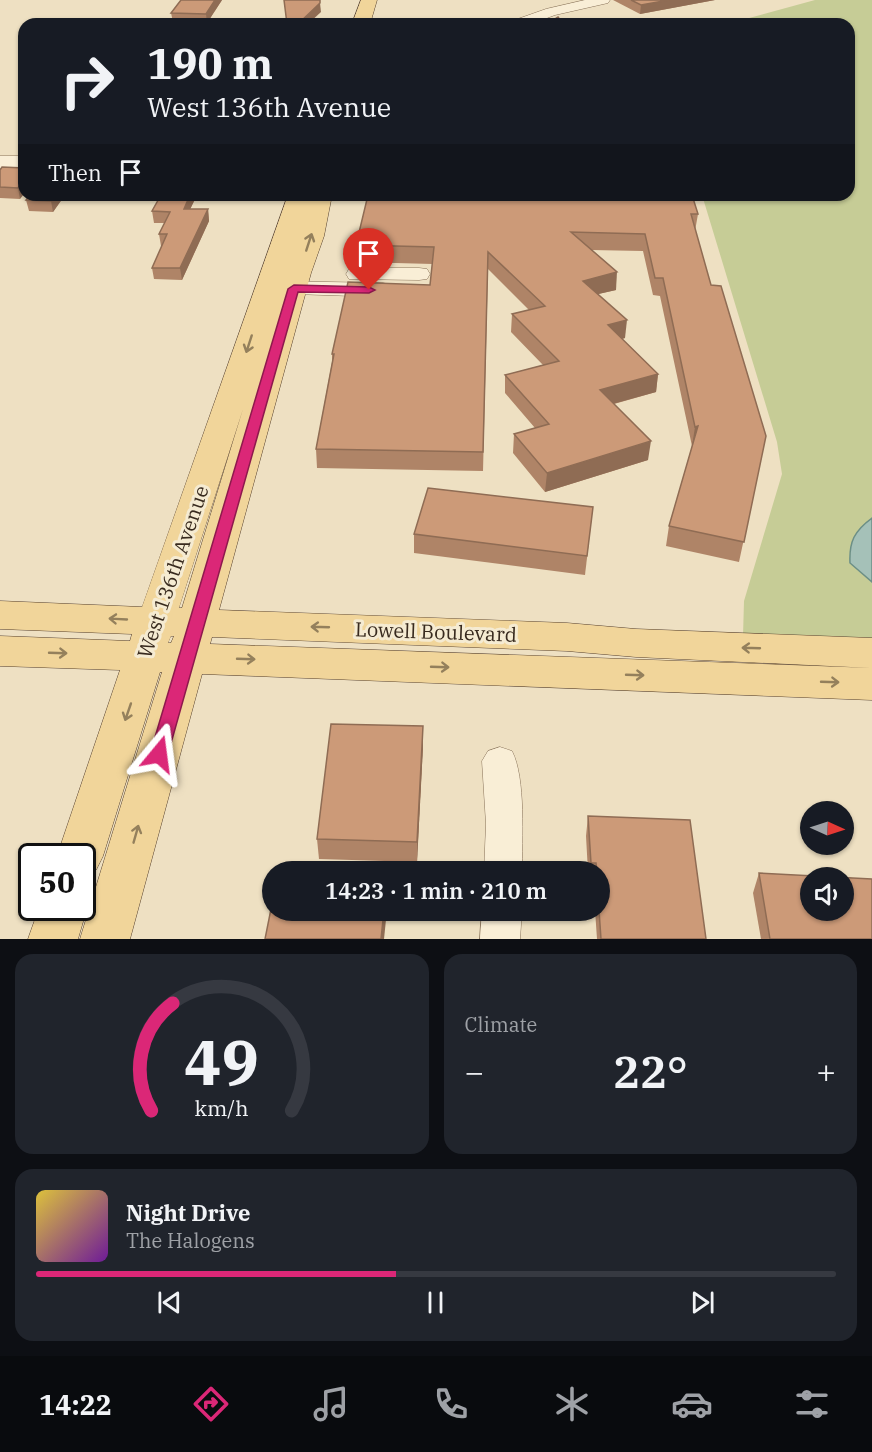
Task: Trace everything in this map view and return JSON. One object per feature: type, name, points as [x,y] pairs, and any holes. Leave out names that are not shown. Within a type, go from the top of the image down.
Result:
[{"type":"main road","points":[[363,18],[369,0]]},
{"type":"main road","name":"West 136th Avenue","points":[[105,939],[192,640],[283,281],[299,201]]},
{"type":"main road","name":"West 136th Avenue","points":[[84,843],[150,639],[283,281],[311,236],[319,201]]},
{"type":"main road","name":"Lowell Boulevard","points":[[0,615],[150,639]]},
{"type":"main road","name":"Lowell Boulevard","points":[[0,651],[150,639],[567,637],[636,643],[872,653]]},
{"type":"main road","name":"Lowell Boulevard","points":[[192,640],[872,684]]},
{"type":"main road","points":[[53,939],[59,921]]},
{"type":"street","points":[[534,18],[603,0]]},
{"type":"street","points":[[0,162],[18,162]]},
{"type":"street","points":[[283,281],[418,283]]},
{"type":"street","points":[[500,761],[504,824],[503,861]]},
{"type":"street","points":[[500,939],[501,921]]},
{"type":"green space","points":[[815,0],[872,0],[872,641],[743,636],[744,601],[782,474],[777,442],[704,201],[855,201],[855,18],[749,18]]},
{"type":"water","points":[[872,518],[872,582],[850,563],[850,556],[857,532]]},
{"type":"building","points":[[181,0],[215,0],[206,14],[171,13]]},
{"type":"building","points":[[284,0],[320,0],[320,3],[304,18],[286,18]]},
{"type":"building","points":[[631,0],[669,0],[641,5]]},
{"type":"building","points":[[2,167],[18,168],[18,188],[0,187]]},
{"type":"building","points":[[158,201],[187,201],[184,209],[208,209],[180,268],[152,268],[167,234],[159,234],[170,212],[152,211]]},
{"type":"building","points":[[367,201],[694,201],[698,214],[691,214],[711,285],[721,286],[766,436],[744,542],[669,526],[698,426],[695,427],[663,278],[655,278],[645,234],[571,232],[617,272],[583,281],[627,320],[608,325],[658,374],[600,390],[651,441],[547,473],[514,434],[549,424],[505,375],[559,361],[512,314],[545,306],[488,252],[483,452],[316,449],[334,354],[332,354],[348,282],[430,285],[434,247],[356,245]]},
{"type":"building","points":[[428,488],[593,507],[587,556],[414,534]]},
{"type":"building","points":[[331,724],[423,726],[417,842],[317,839]]},
{"type":"building","points":[[588,816],[690,820],[706,939],[601,939],[600,921],[610,921],[610,861],[591,861]]},
{"type":"building","points":[[759,873],[800,875],[800,921],[854,921],[854,878],[872,879],[872,939],[770,939]]},
{"type":"building","points":[[269,921],[383,921],[381,939],[265,939]]},
{"type":"route","points":[[159,754],[294,289],[369,290]]}]
